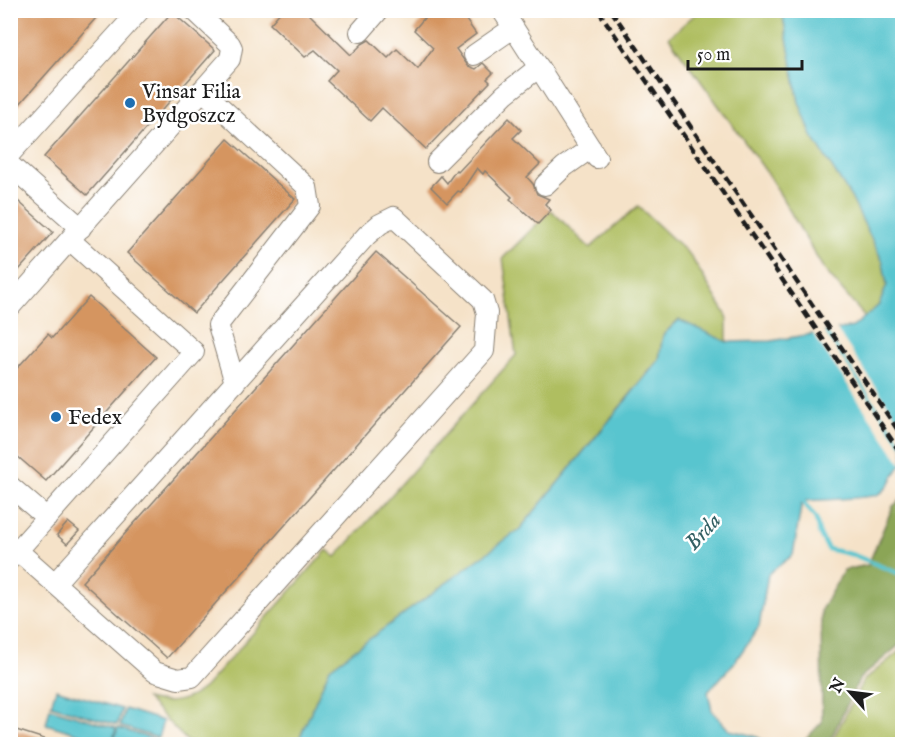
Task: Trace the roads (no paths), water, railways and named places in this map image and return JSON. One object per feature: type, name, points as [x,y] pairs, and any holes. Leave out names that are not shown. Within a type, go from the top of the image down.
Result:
[{"type":"street","points":[[10,154],[140,10]]},
{"type":"street","points":[[360,32],[379,10]]},
{"type":"street","points":[[502,10],[594,153],[564,167],[545,185]]},
{"type":"street","points":[[10,307],[230,59],[232,48],[230,44],[198,12]]},
{"type":"street","points":[[474,55],[513,28]]},
{"type":"street","points":[[437,162],[505,94],[539,67]]},
{"type":"street","points":[[202,90],[306,187],[310,206],[218,325],[235,383]]},
{"type":"street","points":[[10,165],[75,234],[194,352],[14,555],[55,583],[154,672],[178,679],[192,677],[484,351],[487,314],[483,300],[394,218],[380,224],[367,235],[55,583]]},
{"type":"street","points":[[10,486],[47,518]]},
{"type":"water","name":"Brda","points":[[782,11],[902,11],[902,464],[886,488],[874,496],[802,501],[793,555],[768,574],[759,627],[734,663],[708,692],[712,711],[729,730],[755,736],[770,744],[297,744],[330,668],[520,529],[659,360],[663,335],[679,320],[727,342],[771,341],[853,327],[879,305],[887,285],[883,262],[851,197],[812,136],[799,102]]},
{"type":"water","points":[[56,689],[122,709],[117,725],[51,705]]},
{"type":"water","points":[[50,708],[116,728],[112,744],[46,724]]},
{"type":"water","points":[[125,709],[163,721],[158,738],[120,726]]},
{"type":"water","points":[[118,728],[156,740],[155,744],[113,744]]},
{"type":"waterway","points":[[802,500],[816,519],[819,533],[828,549],[854,555],[902,575]]},
{"type":"railway","points":[[598,10],[902,455]]},
{"type":"railway","points":[[611,10],[902,436]]},
{"type":"place","name":"Vinsar Filia Bydgoszcz","points":[[130,103]]},
{"type":"place","name":"Fedex","points":[[56,417]]}]
